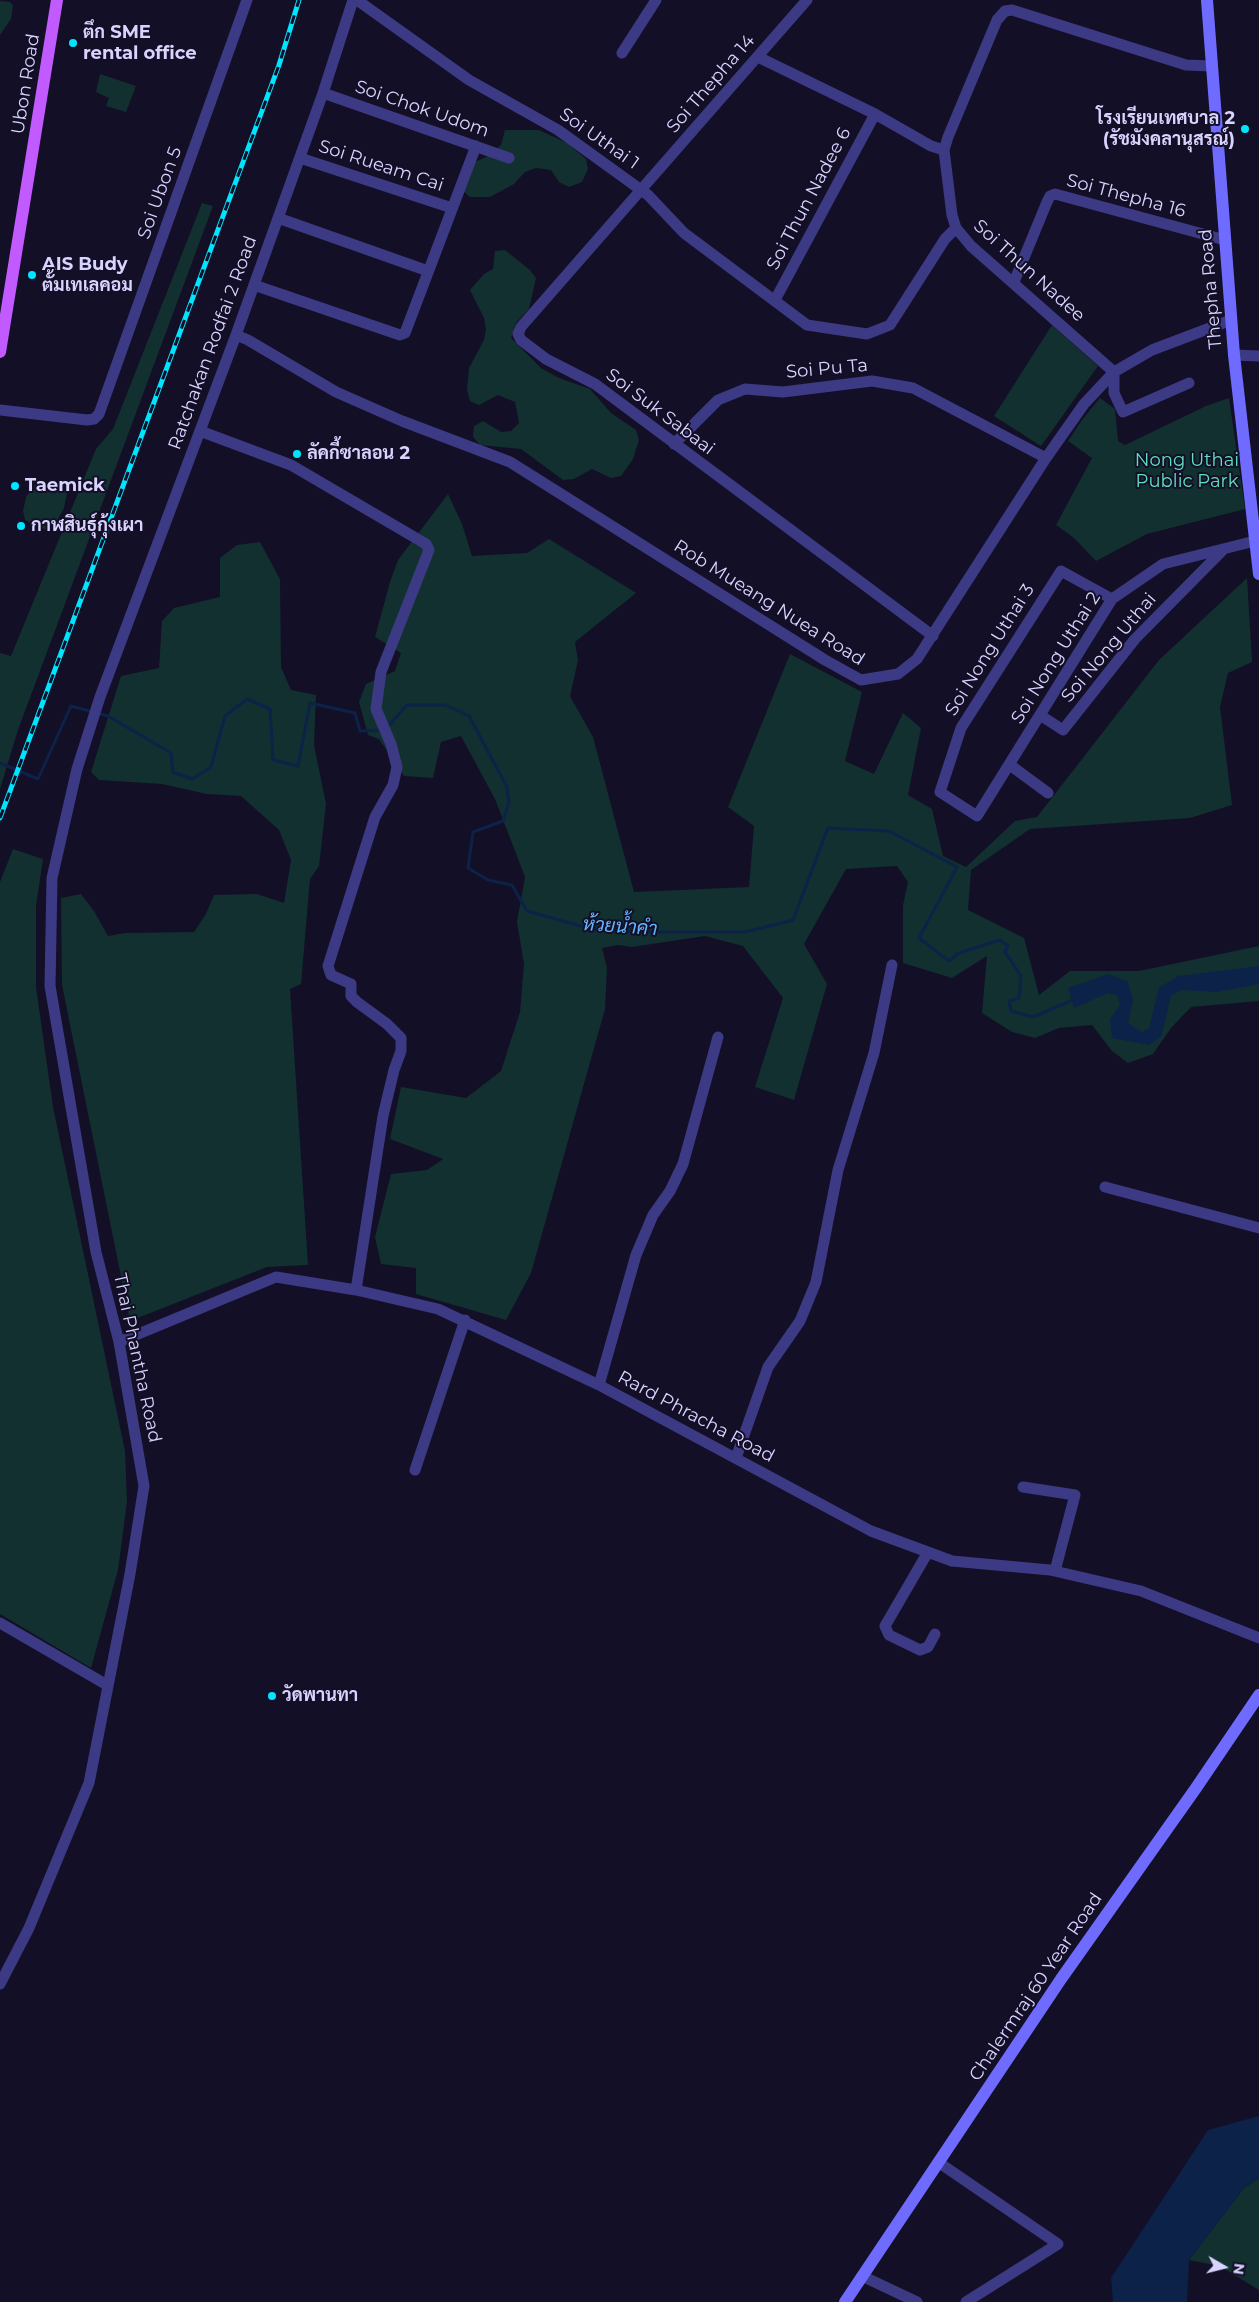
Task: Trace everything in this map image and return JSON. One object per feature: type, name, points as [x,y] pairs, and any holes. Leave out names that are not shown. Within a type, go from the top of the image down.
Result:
[{"type":"main road","name":"Ubon Road","points":[[0,352],[1,335],[57,0]]},
{"type":"street","name":"Soi Ubon 5","points":[[0,410],[87,420],[94,419],[103,408],[247,0]]},
{"type":"street","name":"Ratchakan Rodfai 2 Road","points":[[91,723],[236,335],[323,93],[353,0]]},
{"type":"street","name":"Soi Uthai 1","points":[[357,0],[469,80],[558,130],[642,190],[684,233],[807,325],[867,334],[890,325],[945,239],[956,228]]},
{"type":"street","points":[[622,53],[656,0]]},
{"type":"street","name":"Thepha Road","points":[[1207,0],[1210,66],[1234,355],[1259,574]]},
{"type":"street","name":"Soi Thepha 14","points":[[642,190],[758,57],[803,1]]},
{"type":"street","points":[[758,57],[875,114],[931,146],[944,150],[993,29],[1005,10],[1012,10],[1186,65],[1210,66]]},
{"type":"street","name":"Soi Chok Udom","points":[[323,93],[509,158]]},
{"type":"street","name":"Soi Thun Nadee 6","points":[[775,300],[875,114]]},
{"type":"street","points":[[254,285],[400,335],[405,333],[476,146]]},
{"type":"street","name":"Soi Thun Nadee","points":[[944,150],[952,215],[956,228],[971,246],[1114,372]]},
{"type":"street","name":"Soi Rueam Cai","points":[[300,158],[452,208]]},
{"type":"street","name":"Soi Suk Sabaai","points":[[642,190],[521,327],[518,334],[520,340],[546,359],[595,384],[933,636]]},
{"type":"street","name":"Soi Thepha 16","points":[[1014,282],[1047,202],[1050,196],[1055,194],[1225,240]]},
{"type":"street","points":[[278,218],[428,271]]},
{"type":"street","name":"Rob Mueang Nuea Road","points":[[236,335],[248,340],[336,392],[402,422],[510,462],[825,660],[861,680],[898,674],[917,659],[1046,458],[1084,404],[1114,372],[1152,350],[1231,320]]},
{"type":"street","points":[[1234,355],[1259,356]]},
{"type":"street","points":[[1114,372],[1114,393],[1123,412],[1189,383]]},
{"type":"street","name":"Soi Pu Ta","points":[[674,444],[718,400],[745,390],[783,392],[872,381],[913,388],[1046,458]]},
{"type":"street","points":[[200,432],[291,465],[426,544],[429,550],[381,672],[376,709],[391,744],[397,767],[393,785],[375,817],[328,966],[331,975],[351,984],[351,996],[357,1002],[387,1024],[401,1038],[400,1051],[383,1116],[356,1290]]},
{"type":"street","name":"Soi Nong Uthai 2","points":[[978,816],[1112,598],[1163,564],[1255,541]]},
{"type":"street","name":"Soi Nong Uthai","points":[[1040,715],[1063,730],[1135,639],[1223,549]]},
{"type":"street","name":"Soi Nong Uthai 3","points":[[978,816],[940,792],[961,728],[1061,571],[1112,598]]},
{"type":"street","name":"Thai Phantha Road","points":[[0,1984],[29,1928],[89,1783],[130,1574],[144,1486],[119,1342],[96,1252],[50,986],[52,878],[77,769],[91,723]]},
{"type":"street","points":[[1010,765],[1048,793]]},
{"type":"street","points":[[736,1458],[768,1367],[800,1320],[816,1282],[838,1170],[874,1053],[892,965]]},
{"type":"street","points":[[599,1385],[636,1255],[653,1215],[670,1191],[683,1164],[718,1036]]},
{"type":"street","points":[[1105,1187],[1259,1228]]},
{"type":"street","name":"Rard Phracha Road","points":[[119,1342],[276,1277],[356,1290],[438,1309],[465,1320],[599,1385],[871,1531],[952,1561],[1055,1571],[1141,1591],[1259,1638]]},
{"type":"street","points":[[416,1470],[465,1320]]},
{"type":"street","points":[[1023,1487],[1075,1495],[1055,1571]]},
{"type":"street","points":[[928,1552],[885,1626],[889,1635],[920,1650],[928,1647],[935,1634]]},
{"type":"street","points":[[0,1623],[107,1685]]},
{"type":"street","name":"Chalermraj 60 Year Road","points":[[844,2302],[1061,1979],[1196,1788],[1259,1695]]},
{"type":"street","points":[[938,2162],[1058,2244],[966,2302]]},
{"type":"street","points":[[862,2276],[917,2302]]},
{"type":"green space","points":[[0,1],[10,2],[13,5],[11,19],[0,35]]},
{"type":"green space","points":[[100,74],[136,86],[126,112],[106,106],[109,98],[96,92]]},
{"type":"green space","points":[[505,130],[539,130],[567,143],[586,159],[588,169],[582,182],[569,187],[559,182],[551,170],[536,168],[525,172],[514,184],[490,197],[470,197],[462,190],[475,162],[488,156],[501,145]]},
{"type":"green space","points":[[202,203],[213,206],[18,730],[0,789],[0,653],[11,656],[96,449],[113,429]]},
{"type":"green space","points":[[505,250],[530,270],[536,278],[529,309],[516,323],[511,338],[541,368],[559,378],[590,389],[611,413],[636,430],[639,440],[633,459],[621,476],[611,478],[592,469],[574,479],[563,480],[521,449],[480,445],[473,437],[474,426],[483,421],[501,432],[511,431],[519,423],[515,402],[498,395],[479,405],[470,401],[467,390],[469,368],[484,340],[486,329],[484,318],[470,290],[484,274],[493,269],[495,251]]},
{"type":"green space","points":[[1052,325],[1098,366],[1041,446],[994,416]]},
{"type":"green space","name":"Nong Uthai Public Park","points":[[1100,398],[1115,409],[1118,441],[1125,445],[1206,406],[1229,398],[1245,509],[1147,534],[1096,561],[1074,538],[1056,525],[1092,458],[1068,441]]},
{"type":"green space","points":[[38,481],[65,490],[67,494],[64,508],[53,528],[49,531],[25,520],[23,511],[26,497]]},
{"type":"green space","points":[[448,494],[462,524],[472,556],[527,553],[549,539],[636,593],[575,642],[578,660],[570,696],[593,737],[634,892],[749,887],[754,826],[728,807],[790,654],[862,692],[845,761],[874,774],[903,713],[921,728],[908,795],[932,809],[943,856],[966,867],[1015,821],[1037,817],[1159,660],[1247,578],[1252,662],[1228,673],[1220,707],[1232,805],[1190,818],[1030,829],[971,870],[968,910],[1024,938],[1039,995],[1070,971],[1139,971],[1259,946],[1259,1001],[1191,1007],[1171,1028],[1153,1054],[1128,1063],[1112,1051],[1092,1025],[1059,1028],[1035,1038],[1012,1032],[982,1013],[987,956],[952,978],[903,963],[903,905],[908,882],[897,866],[846,869],[804,944],[827,984],[794,1100],[755,1087],[783,998],[743,946],[705,936],[632,947],[618,945],[602,948],[607,968],[605,1009],[531,1273],[506,1320],[416,1294],[416,1268],[381,1264],[375,1237],[391,1174],[427,1170],[443,1159],[390,1139],[401,1087],[466,1098],[501,1071],[520,1012],[524,964],[517,922],[525,877],[495,799],[461,736],[441,742],[433,778],[404,776],[379,739],[368,735],[359,702],[366,684],[395,671],[401,653],[375,637],[390,582],[398,560]]},
{"type":"green space","points":[[260,542],[280,579],[281,667],[291,690],[316,695],[314,745],[326,804],[319,866],[310,879],[301,984],[290,989],[308,1265],[267,1267],[130,1321],[62,985],[61,898],[81,894],[94,911],[108,936],[125,933],[194,932],[206,914],[214,895],[257,894],[284,903],[291,860],[279,830],[241,796],[207,794],[162,784],[99,780],[91,772],[121,676],[159,668],[162,621],[174,608],[220,597],[220,558],[237,545]]},
{"type":"green space","points":[[13,849],[43,859],[36,906],[36,987],[53,1107],[125,1451],[127,1502],[118,1570],[91,1668],[0,1614],[0,882]]},
{"type":"green space","points":[[1259,2178],[1259,2290],[1220,2266],[1189,2260],[1244,2188]]},
{"type":"water","points":[[1259,966],[1259,984],[1217,992],[1181,990],[1171,996],[1161,1037],[1149,1045],[1112,1038],[1110,1019],[1120,1005],[1117,995],[1108,993],[1074,1008],[1068,988],[1109,974],[1128,982],[1133,1000],[1128,1023],[1142,1032],[1149,1028],[1159,988],[1178,976]]},
{"type":"water","points":[[1259,2116],[1259,2178],[1244,2188],[1189,2260],[1187,2302],[1113,2302],[1111,2278],[1208,2130]]},
{"type":"waterway","name":"ห้วยน้ำคำ","points":[[0,763],[38,779],[71,706],[108,716],[171,753],[173,772],[192,779],[211,767],[225,716],[247,699],[270,709],[273,760],[298,766],[310,703],[355,713],[360,731],[385,730],[407,705],[445,705],[469,716],[507,787],[509,802],[503,821],[473,832],[468,868],[488,880],[512,885],[527,911],[595,930],[745,932],[793,920],[828,828],[889,831],[957,867],[919,938],[949,961],[959,953],[1000,940],[1008,946],[1005,952],[1021,976],[1019,998],[1009,1001],[1011,1011],[1033,1017],[1075,999]]},
{"type":"railway","points":[[0,818],[279,65],[299,0]]},
{"type":"place","name":"ตึก SME rental office","points":[[73,43]]},
{"type":"place","name":"โรงเรียนเทศบาล 2 (รัชมังคลานุสรณ์)","points":[[1245,129]]},
{"type":"place","name":"AIS Budy ตั้มเทเลคอม","points":[[32,275]]},
{"type":"place","name":"ลัคกี้ซาลอน 2","points":[[297,454]]},
{"type":"place","name":"Taemick","points":[[15,486]]},
{"type":"place","name":"กาฬสินธุ์กุ้งเผา","points":[[21,526]]},
{"type":"place","name":"วัดพานทา","points":[[272,1696]]}]
